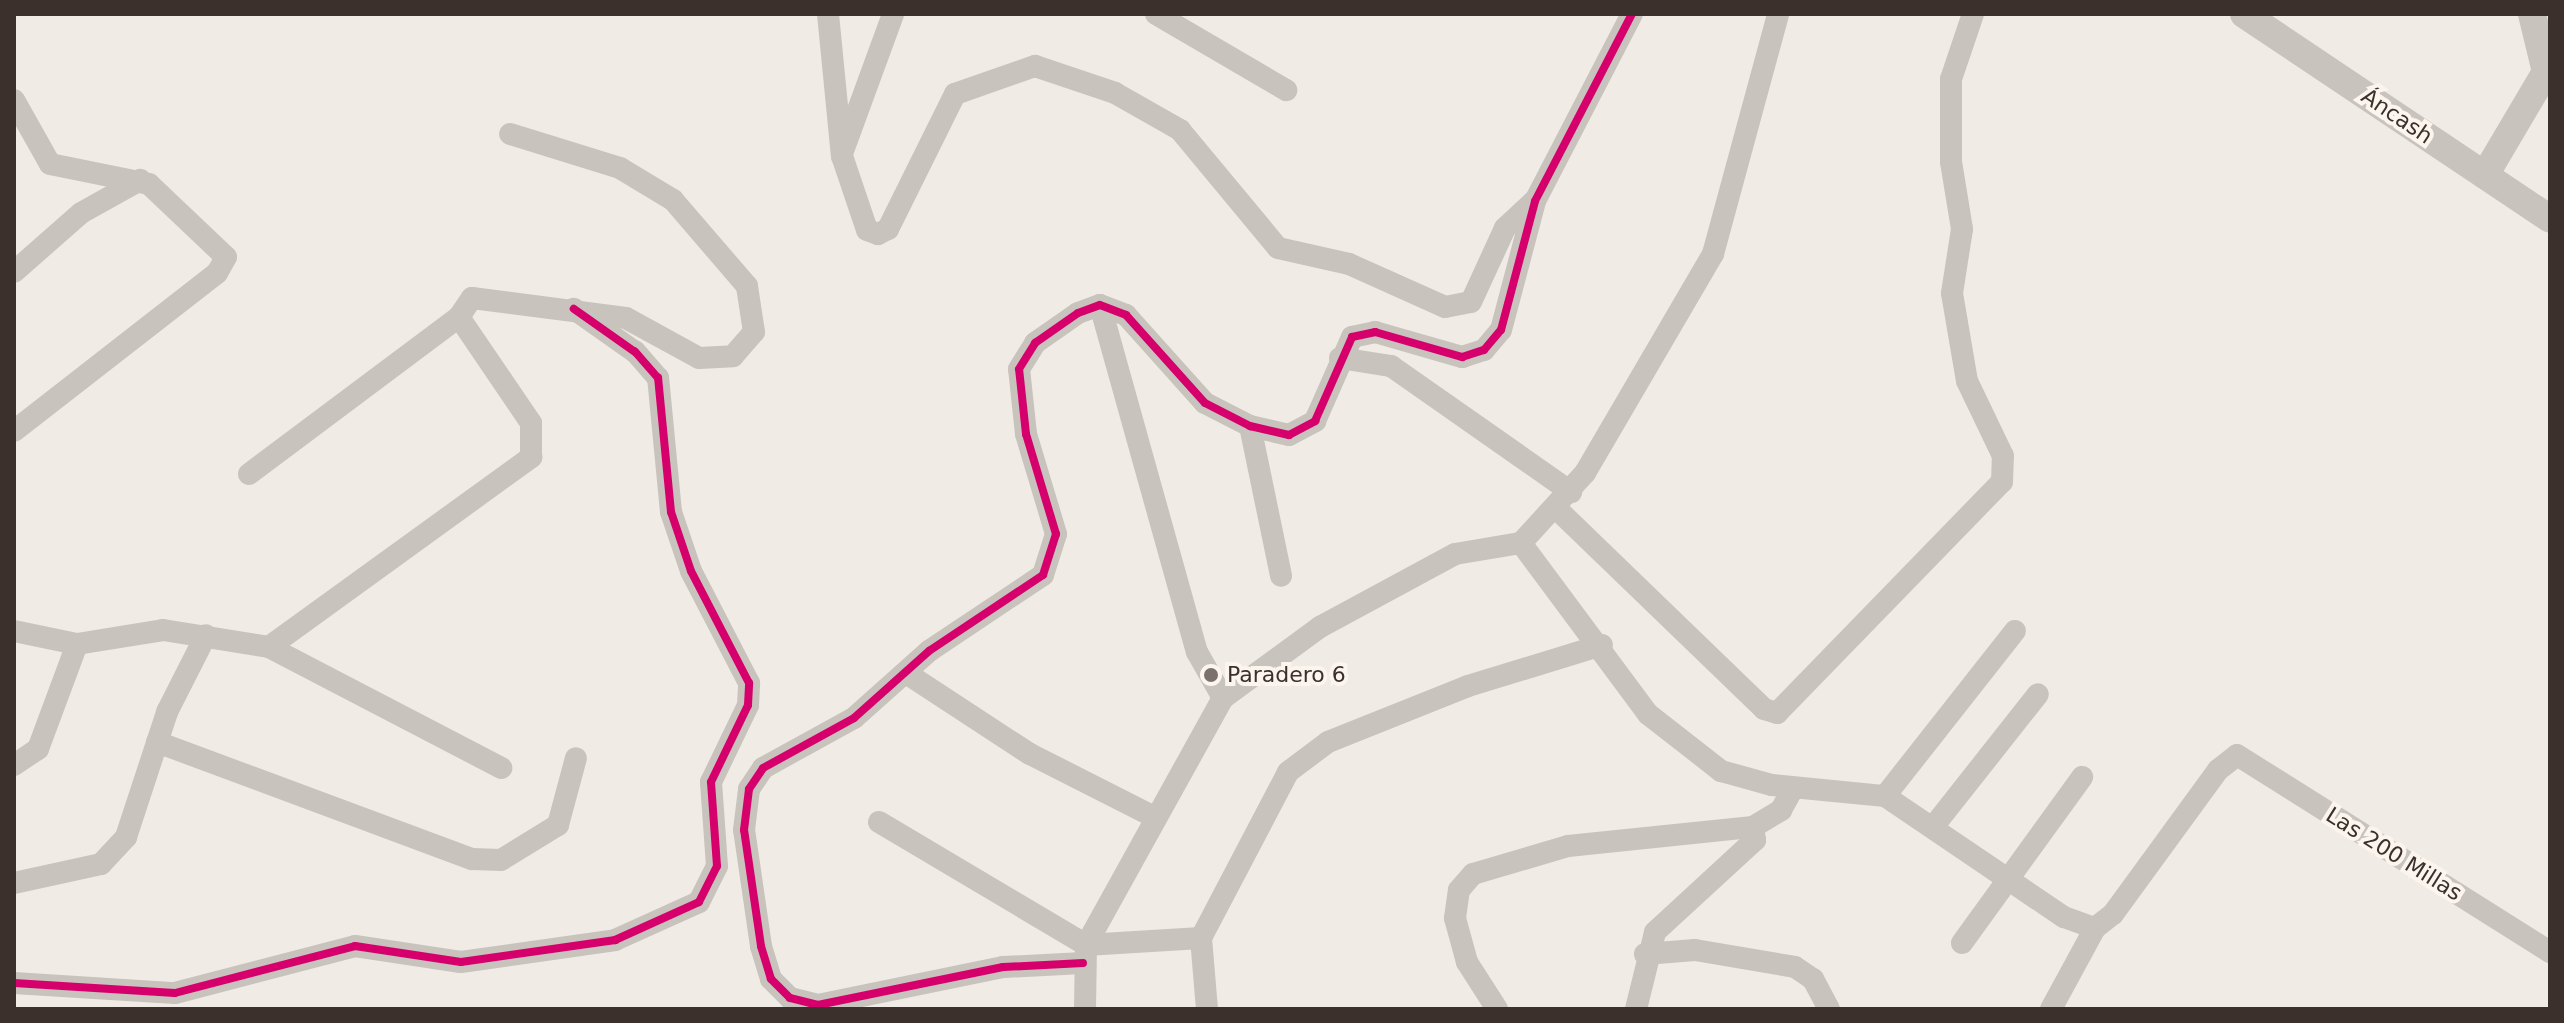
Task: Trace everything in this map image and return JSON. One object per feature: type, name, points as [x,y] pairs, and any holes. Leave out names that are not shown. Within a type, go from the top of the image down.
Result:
[{"type":"street","points":[[828,14],[842,156],[867,230],[878,234],[888,229],[955,94],[1035,66],[1065,73],[1180,130],[1278,248],[1349,264],[1461,309],[1505,228],[1535,201]]},
{"type":"street","points":[[842,156],[893,14]]},
{"type":"street","points":[[1156,14],[1286,90]]},
{"type":"street","points":[[1201,938],[1003,967],[818,1005],[790,998],[771,979],[744,830],[749,789],[763,768],[854,718],[906,673],[1048,566],[1056,534],[1026,434],[1019,369],[1045,335],[1100,305],[1126,315],[1205,403],[1250,426],[1289,435],[1315,421],[1340,358],[1364,333],[1462,357],[1484,350],[1501,330],[1535,201],[1632,14]]},
{"type":"street","points":[[1085,1009],[1084,954],[1223,698],[1320,627],[1455,554],[1521,543],[1565,501],[1713,254],[1778,14]]},
{"type":"street","points":[[1340,358],[1391,366],[1565,501],[1764,709],[1777,713],[2002,482],[2003,456],[1967,381],[1952,293],[1962,229],[1951,162],[1951,79],[1973,14]]},
{"type":"street","name":"Áncash","points":[[2244,14],[2550,219]]},
{"type":"street","points":[[2485,175],[2548,73],[2532,14]]},
{"type":"street","points":[[14,100],[50,164],[140,180],[220,244],[225,263],[14,431]]},
{"type":"street","points":[[249,474],[459,317],[464,304],[483,296],[626,318],[699,358],[718,360],[745,349],[756,314],[747,286],[673,200],[620,168],[510,134]]},
{"type":"street","points":[[14,272],[81,213],[140,180]]},
{"type":"street","points":[[1100,305],[1197,652],[1223,698]]},
{"type":"street","points":[[14,983],[175,993],[363,946],[461,962],[615,940],[699,902],[717,866],[711,782],[748,705],[746,671],[691,571],[671,512],[658,378],[635,352],[574,309]]},
{"type":"street","points":[[269,647],[531,457],[531,423],[459,317]]},
{"type":"street","points":[[14,404],[34,415]]},
{"type":"street","points":[[1250,426],[1281,576]]},
{"type":"street","points":[[1521,543],[1602,645],[1648,714],[1721,771],[1793,788],[1885,796],[2064,917],[2095,928],[2051,1009]]},
{"type":"street","points":[[14,631],[77,644],[112,633],[206,635],[269,647],[501,768]]},
{"type":"street","points":[[1885,796],[2015,631]]},
{"type":"street","points":[[14,883],[101,864],[126,837],[157,742],[206,635]]},
{"type":"street","points":[[14,765],[38,749],[77,644]]},
{"type":"street","points":[[1207,1009],[1201,938],[1288,772],[1328,742],[1468,686],[1602,645]]},
{"type":"street","points":[[906,673],[1030,754],[1156,818]]},
{"type":"street","points":[[1933,827],[2038,694]]},
{"type":"street","points":[[157,742],[472,859],[501,860],[558,825],[576,758]]},
{"type":"street","name":"Las 200 Millas","points":[[2095,928],[2237,755],[2550,952]]},
{"type":"street","points":[[1962,943],[2006,875],[2082,777]]},
{"type":"street","points":[[1497,1009],[1467,962],[1455,918],[1459,890],[1473,874],[1568,846],[1753,827],[1781,810],[1793,788]]},
{"type":"street","points":[[879,822],[1084,954]]},
{"type":"street","points":[[1636,1009],[1645,954],[1663,923],[1755,840],[1753,827]]},
{"type":"street","points":[[1645,954],[1695,950],[1795,967],[1813,979],[1829,1009]]},
{"type":"cycle path","points":[[1083,963],[1003,967],[818,1005],[790,998],[771,979],[761,946],[744,830],[749,789],[763,768],[854,718],[929,651],[1043,575],[1056,534],[1026,434],[1019,369],[1035,343],[1078,313],[1100,305],[1126,315],[1205,403],[1250,426],[1289,435],[1315,421],[1352,337],[1375,332],[1462,357],[1484,350],[1501,330],[1535,201],[1632,14]]},
{"type":"cycle path","points":[[14,983],[175,993],[355,946],[461,962],[615,940],[699,902],[717,866],[711,782],[748,705],[749,683],[691,571],[671,512],[658,378],[635,352],[574,309]]},
{"type":"place","name":"Paradero 6","points":[[1211,675]]}]
